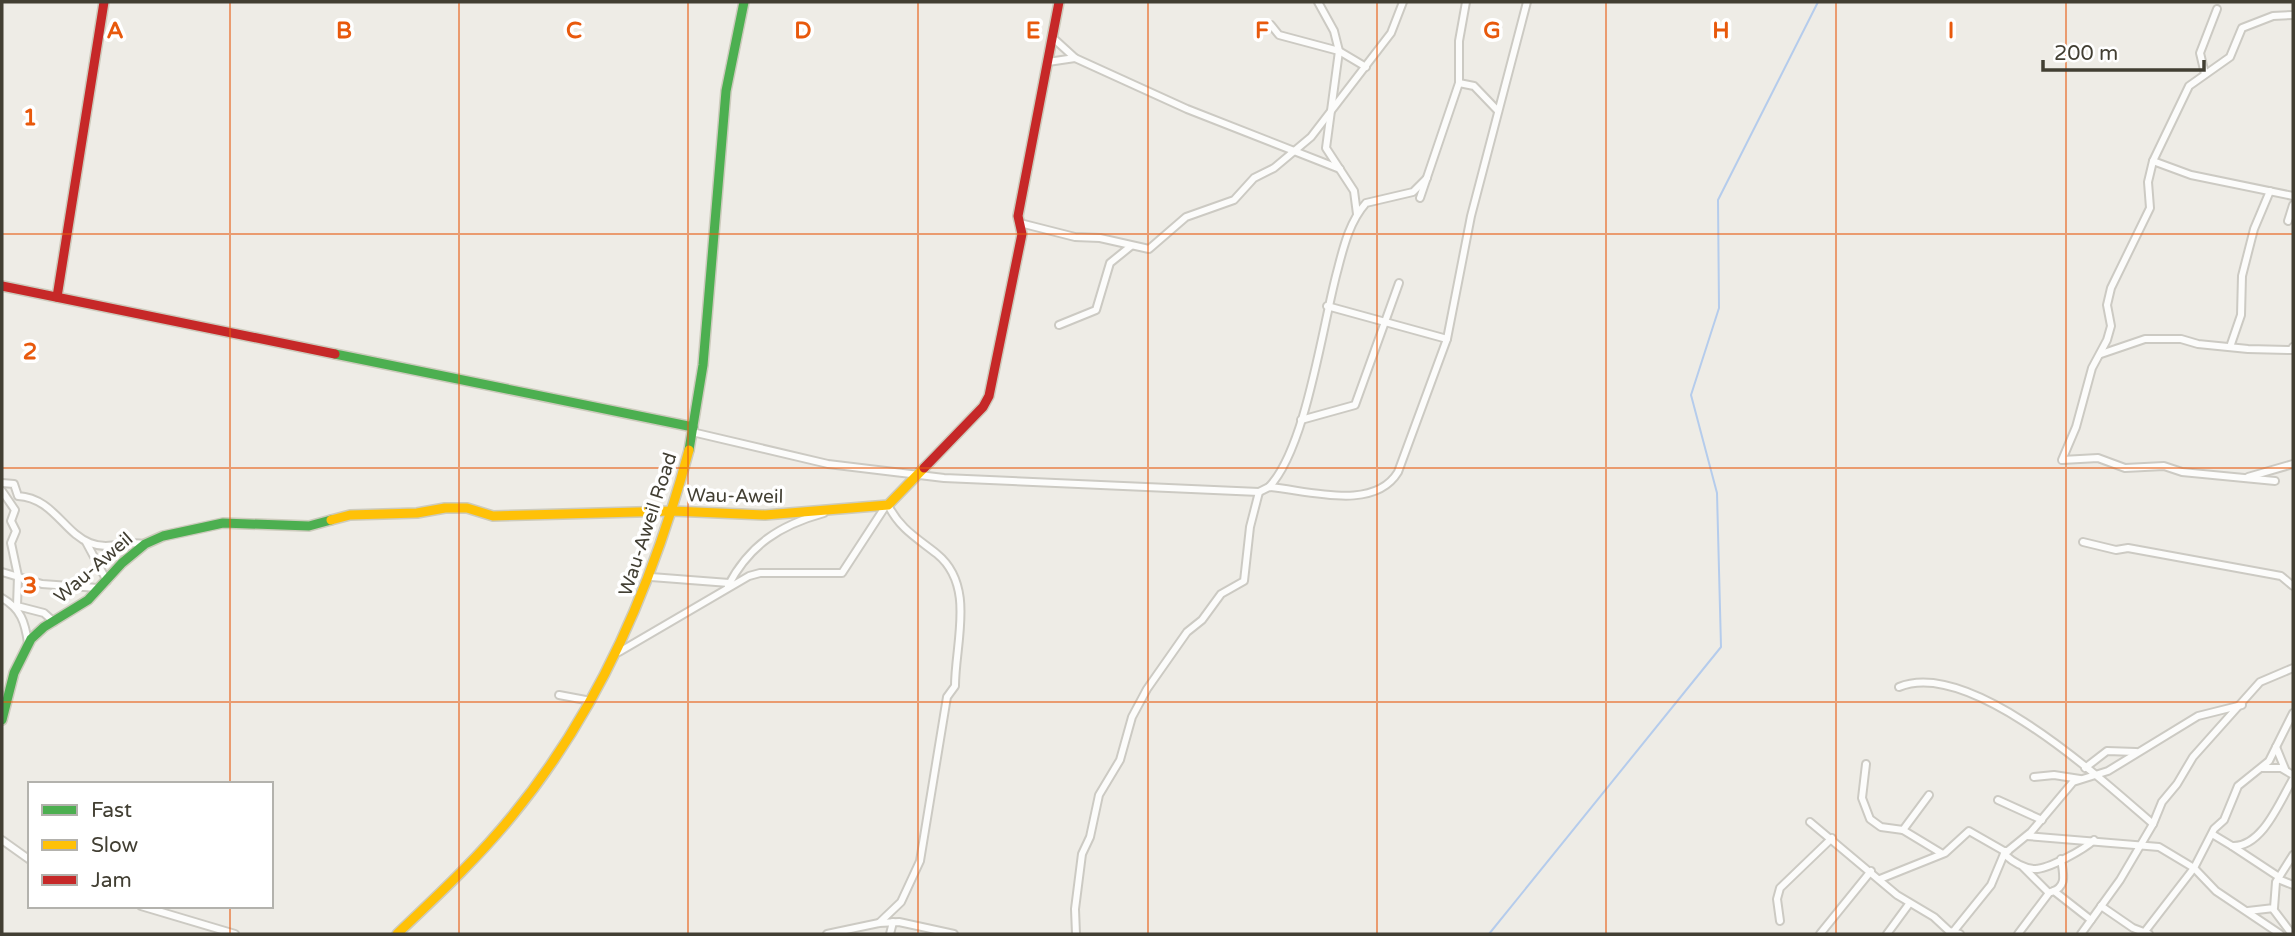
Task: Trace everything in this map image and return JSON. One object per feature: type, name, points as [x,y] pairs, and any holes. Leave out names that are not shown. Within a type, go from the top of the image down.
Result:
[{"type":"street","points":[[57,297],[104,2]]},
{"type":"street","name":"Wau-Aweil Road","points":[[397,934],[447,888],[496,835],[552,765],[619,652],[651,577],[674,511],[693,430],[708,312],[722,133],[744,2]]},
{"type":"street","points":[[619,652],[728,586],[760,573],[842,573],[887,506],[987,402],[1022,234],[1018,216],[1059,2]]},
{"type":"street","points":[[2,286],[693,430],[828,464],[944,478],[1259,492],[1269,487],[1289,459],[1301,421],[1327,306],[1357,214],[1354,191],[1326,148],[1339,51],[1332,26],[1318,2]]},
{"type":"street","points":[[1020,223],[1074,237],[1100,238],[1149,249],[1186,217],[1234,200],[1254,178],[1274,169],[1329,118],[1347,88],[1391,33],[1403,2]]},
{"type":"street","points":[[1420,198],[1451,116],[1459,83],[1459,41],[1466,2]]},
{"type":"street","points":[[1269,487],[1342,495],[1367,493],[1385,487],[1398,472],[1447,339],[1471,216],[1527,2]]},
{"type":"street","points":[[2205,74],[2200,53],[2217,9]]},
{"type":"street","points":[[2275,481],[2182,472],[2164,466],[2125,468],[2098,458],[2062,460],[2076,427],[2092,368],[2101,354],[2111,326],[2107,305],[2111,288],[2150,208],[2148,182],[2153,161],[2189,86],[2231,57],[2237,37],[2248,24],[2273,16],[2293,15]]},
{"type":"street","points":[[1271,25],[1286,38],[1339,51],[1366,67]]},
{"type":"street","points":[[1052,37],[1075,58],[1187,109],[1340,169]]},
{"type":"street","points":[[1048,62],[1075,58]]},
{"type":"street","points":[[1459,83],[1474,86],[1498,111]]},
{"type":"street","points":[[2153,161],[2191,175],[2293,196]]},
{"type":"street","points":[[1357,214],[1373,200],[1413,191],[1427,177]]},
{"type":"street","points":[[2230,347],[2241,314],[2242,276],[2254,229],[2270,191]]},
{"type":"street","points":[[2288,221],[2293,205]]},
{"type":"street","points":[[1059,325],[1096,309],[1111,262],[1132,246]]},
{"type":"street","points":[[1301,421],[1355,405],[1399,283]]},
{"type":"street","points":[[1327,306],[1447,339]]},
{"type":"street","points":[[2101,354],[2145,339],[2181,339],[2198,344],[2230,347],[2291,350],[2293,347]]},
{"type":"street","points":[[2240,478],[2293,464]]},
{"type":"street","points":[[2,483],[14,484],[18,496],[37,501],[56,513],[86,541],[107,581]]},
{"type":"street","points":[[2,491],[15,510],[10,520],[16,531],[11,543],[18,576],[17,606],[25,625],[28,643]]},
{"type":"street","points":[[1075,932],[1082,854],[1090,837],[1099,795],[1119,760],[1132,717],[1147,689],[1187,632],[1202,620],[1221,594],[1244,581],[1250,527],[1259,492]]},
{"type":"street","points":[[878,923],[901,902],[920,861],[947,697],[955,687],[961,593],[957,578],[946,563],[902,528],[887,506]]},
{"type":"street","name":"Wau-Aweil","points":[[2,720],[5,700],[28,643],[54,622],[76,610],[144,544],[161,537],[210,529],[223,523],[309,526],[350,515],[417,513],[445,508],[467,508],[493,516],[674,511],[765,515],[887,506]]},
{"type":"street","points":[[728,586],[744,559],[767,536],[802,519],[829,512]]},
{"type":"street","points":[[86,541],[110,548],[133,542],[144,544]]},
{"type":"street","points":[[2083,542],[2281,576],[2293,585]]},
{"type":"street","points":[[2,572],[65,587],[98,588]]},
{"type":"street","points":[[651,577],[728,586]]},
{"type":"street","points":[[2,598],[17,606],[44,613],[54,622]]},
{"type":"street","points":[[2081,934],[2142,844],[2160,806],[2189,763],[2264,680],[2293,668]]},
{"type":"street","points":[[1899,687],[1929,681],[1966,690],[1998,706],[2085,768],[2153,824]]},
{"type":"street","points":[[559,695],[591,701]]},
{"type":"street","points":[[2034,777],[2054,775],[2080,779],[2095,776],[2108,771],[2198,716],[2242,705]]},
{"type":"street","points":[[2101,906],[2133,928],[2146,933],[2194,868],[2211,834],[2224,820],[2238,786],[2269,761],[2276,742],[2293,713]]},
{"type":"street","points":[[2232,846],[2244,845],[2257,836],[2293,777],[2286,770],[2277,752],[2276,742]]},
{"type":"street","points":[[2085,768],[2103,752],[2137,752]]},
{"type":"street","points":[[1866,764],[1862,793],[1867,815],[1881,827],[1903,830],[1943,854]]},
{"type":"street","points":[[2257,771],[2270,767],[2286,770]]},
{"type":"street","points":[[1938,934],[1953,932],[1991,885],[2006,853],[2027,836],[2069,786],[2080,779]]},
{"type":"street","points":[[1903,830],[1928,795]]},
{"type":"street","points":[[1998,800],[2042,820]]},
{"type":"street","points":[[1810,821],[1909,904],[1934,917],[1953,932]]},
{"type":"street","points":[[1880,879],[1943,854],[1969,831],[2006,853],[2091,920]]},
{"type":"street","points":[[2211,834],[2293,885]]},
{"type":"street","points":[[2027,836],[2164,848],[2194,868],[2216,891],[2276,933]]},
{"type":"street","points":[[1780,921],[1777,899],[1780,888],[1832,838]]},
{"type":"street","points":[[2022,866],[2040,869],[2094,840]]},
{"type":"street","points":[[2,841],[28,859]]},
{"type":"street","points":[[2273,909],[2278,878],[2293,855]]},
{"type":"street","points":[[2018,934],[2064,880],[2061,859]]},
{"type":"street","points":[[1820,934],[1871,871]]},
{"type":"street","points":[[1887,934],[1909,904]]},
{"type":"street","points":[[148,908],[235,934]]},
{"type":"street","points":[[2246,911],[2273,909],[2290,924],[2292,934]]},
{"type":"street","points":[[890,934],[893,922]]},
{"type":"street","points":[[827,934],[893,922],[954,934]]},
{"type":"waterway","points":[[1489,934],[1721,647],[1717,493],[1691,395],[1719,308],[1718,200],[1818,2]]},
{"type":"traffic: fast","points":[[689,450],[703,365],[726,91],[744,2]]},
{"type":"traffic: fast","points":[[335,354],[693,427]]},
{"type":"traffic: fast","points":[[2,720],[14,673],[31,639],[44,627],[88,600],[122,563],[145,544],[163,536],[223,523],[309,526],[331,520]]},
{"type":"traffic: slow","points":[[397,934],[499,832],[572,732],[620,643],[640,596],[659,548],[689,450]]},
{"type":"traffic: slow","points":[[331,520],[350,515],[417,513],[445,508],[467,508],[493,516],[673,511],[765,515],[888,505],[924,468]]},
{"type":"traffic: jam","points":[[57,297],[104,2]]},
{"type":"traffic: jam","points":[[924,468],[983,407],[989,396],[1022,234],[1018,216],[1059,2]]},
{"type":"traffic: jam","points":[[2,286],[335,354]]}]
